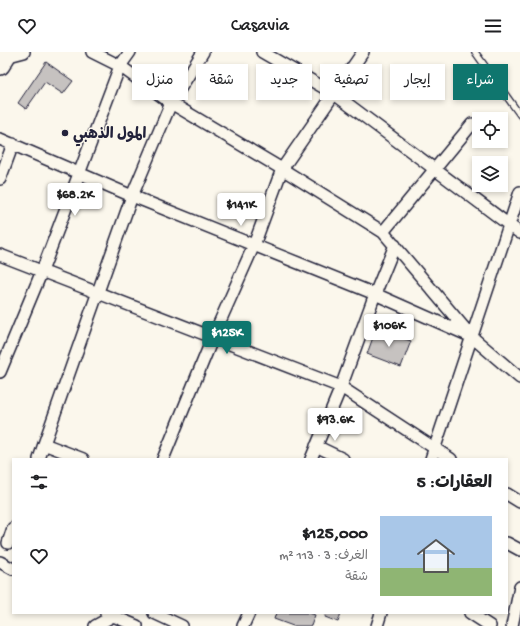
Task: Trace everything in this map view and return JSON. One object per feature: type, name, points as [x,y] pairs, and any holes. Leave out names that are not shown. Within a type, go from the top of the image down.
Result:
[{"type":"street","points":[[4,58],[24,52]]},
{"type":"street","points":[[92,52],[120,66],[171,103],[282,169],[383,232],[472,337],[520,378]]},
{"type":"street","points":[[0,372],[42,272],[120,66],[130,52]]},
{"type":"street","points":[[39,458],[132,196],[171,103],[202,52]]},
{"type":"street","points":[[262,52],[320,85]]},
{"type":"street","points":[[354,64],[363,52]]},
{"type":"street","points":[[163,458],[213,337],[254,245],[282,169],[328,100]]},
{"type":"street","points":[[342,100],[520,233]]},
{"type":"street","points":[[383,232],[472,124]]},
{"type":"street","points":[[0,139],[132,196],[375,294],[472,337]]},
{"type":"street","points":[[0,179],[13,144]]},
{"type":"street","points":[[433,454],[520,192]]},
{"type":"street","points":[[311,458],[341,387],[394,245]]},
{"type":"street","points":[[0,255],[341,387],[433,454],[447,458]]},
{"type":"street","points":[[44,444],[80,458]]},
{"type":"street","points":[[316,446],[341,458]]},
{"type":"street","points":[[508,495],[520,502]]},
{"type":"street","points":[[7,542],[12,530]]},
{"type":"street","points":[[508,544],[520,550]]},
{"type":"street","points":[[0,562],[12,568]]},
{"type":"street","points":[[512,626],[520,587]]},
{"type":"street","points":[[156,614],[182,626]]},
{"type":"street","points":[[243,626],[249,614]]},
{"type":"street","points":[[377,626],[381,614]]},
{"type":"street","points":[[472,614],[490,626]]},
{"type":"street","points":[[95,626],[110,615],[137,626]]},
{"type":"lane","points":[[475,52],[520,115]]},
{"type":"building","points":[[46,62],[73,81],[63,94],[45,82],[26,109],[18,103]]},
{"type":"building","points":[[376,329],[411,341],[401,367],[367,354]]},
{"type":"building","points":[[276,614],[315,615],[311,626],[293,626],[274,619]]},
{"type":"building","points":[[326,614],[341,614],[338,622],[325,617]]},
{"type":"place","name":"المول الذهبي","points":[[65,133]]}]
